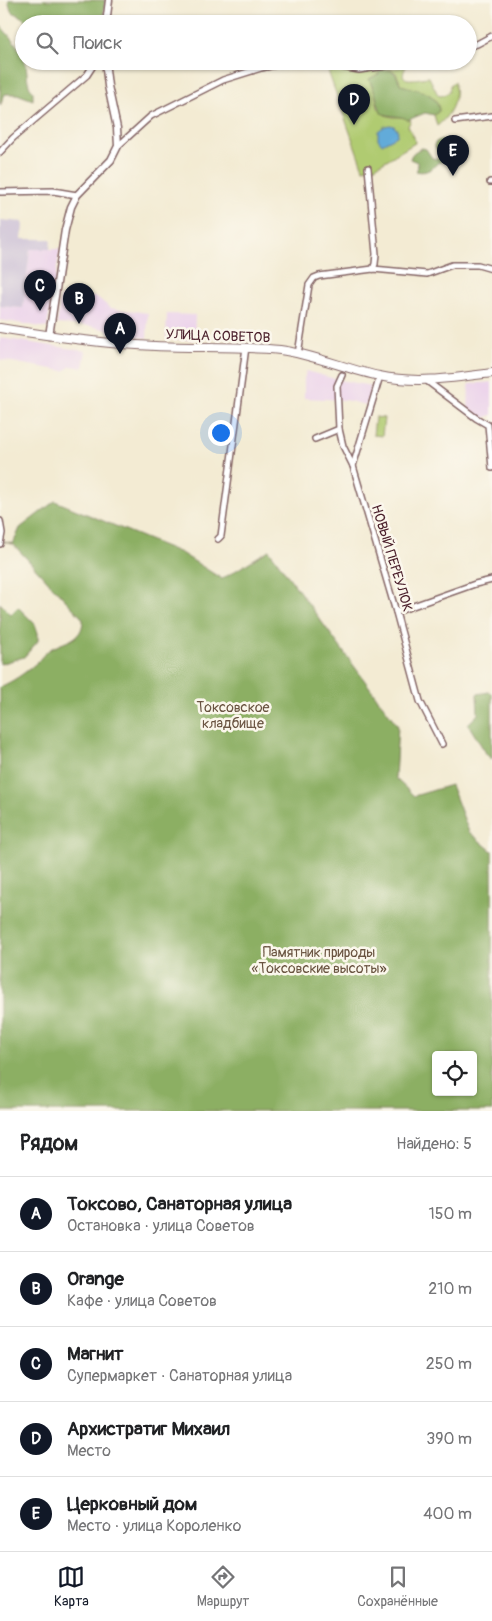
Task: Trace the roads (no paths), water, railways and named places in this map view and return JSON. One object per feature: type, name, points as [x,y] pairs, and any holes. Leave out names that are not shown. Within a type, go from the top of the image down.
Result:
[{"type":"main road","name":"УЛИЦА СОВЕТОВ","points":[[0,328],[49,336],[133,345],[246,347],[283,351],[380,376],[404,380],[427,381],[492,373]]},
{"type":"street","points":[[107,15],[109,0]]},
{"type":"street","points":[[477,44],[492,36]]},
{"type":"street","points":[[0,152],[13,138],[87,75],[90,70]]},
{"type":"street","points":[[106,70],[117,128],[118,146]]},
{"type":"street","points":[[49,336],[65,230],[71,207],[77,195],[111,160],[118,146],[151,116],[223,80],[255,70]]},
{"type":"street","points":[[455,122],[492,116]]},
{"type":"street","points":[[368,168],[376,254],[375,264],[372,269]]},
{"type":"street","points":[[0,192],[53,191],[77,195]]},
{"type":"street","points":[[298,354],[308,285],[314,278],[329,274],[372,269],[428,274],[452,265],[478,265],[492,269]]},
{"type":"street","points":[[218,539],[222,536],[246,347]]},
{"type":"street","name":"НОВЫЙ ПЕРЕУЛОК","points":[[342,375],[337,386],[339,429],[343,446],[353,466],[420,701],[442,744]]},
{"type":"street","points":[[353,466],[380,376]]},
{"type":"street","points":[[427,381],[488,425],[492,468]]},
{"type":"street","points":[[315,439],[339,429]]},
{"type":"street","points":[[0,521],[2,533],[0,544]]},
{"type":"street","points":[[396,612],[475,584],[492,580]]},
{"type":"water","points":[[390,125],[394,126],[398,131],[397,136],[382,144],[378,139],[378,131]]},
{"type":"place","name":"Архистратиг Михаил","points":[[354,125]]},
{"type":"place","name":"Церковный дом","points":[[453,176]]},
{"type":"place","name":"Магнит","points":[[40,311]]},
{"type":"place","name":"Orange","points":[[79,324]]},
{"type":"place","name":"Токсово, Санаторная улица","points":[[120,354]]},
{"type":"park label","name":"Токсовское кладбище","points":[[233,716]]},
{"type":"park label","name":"Памятник природы «Токсовские высоты»","points":[[319,960]]}]
